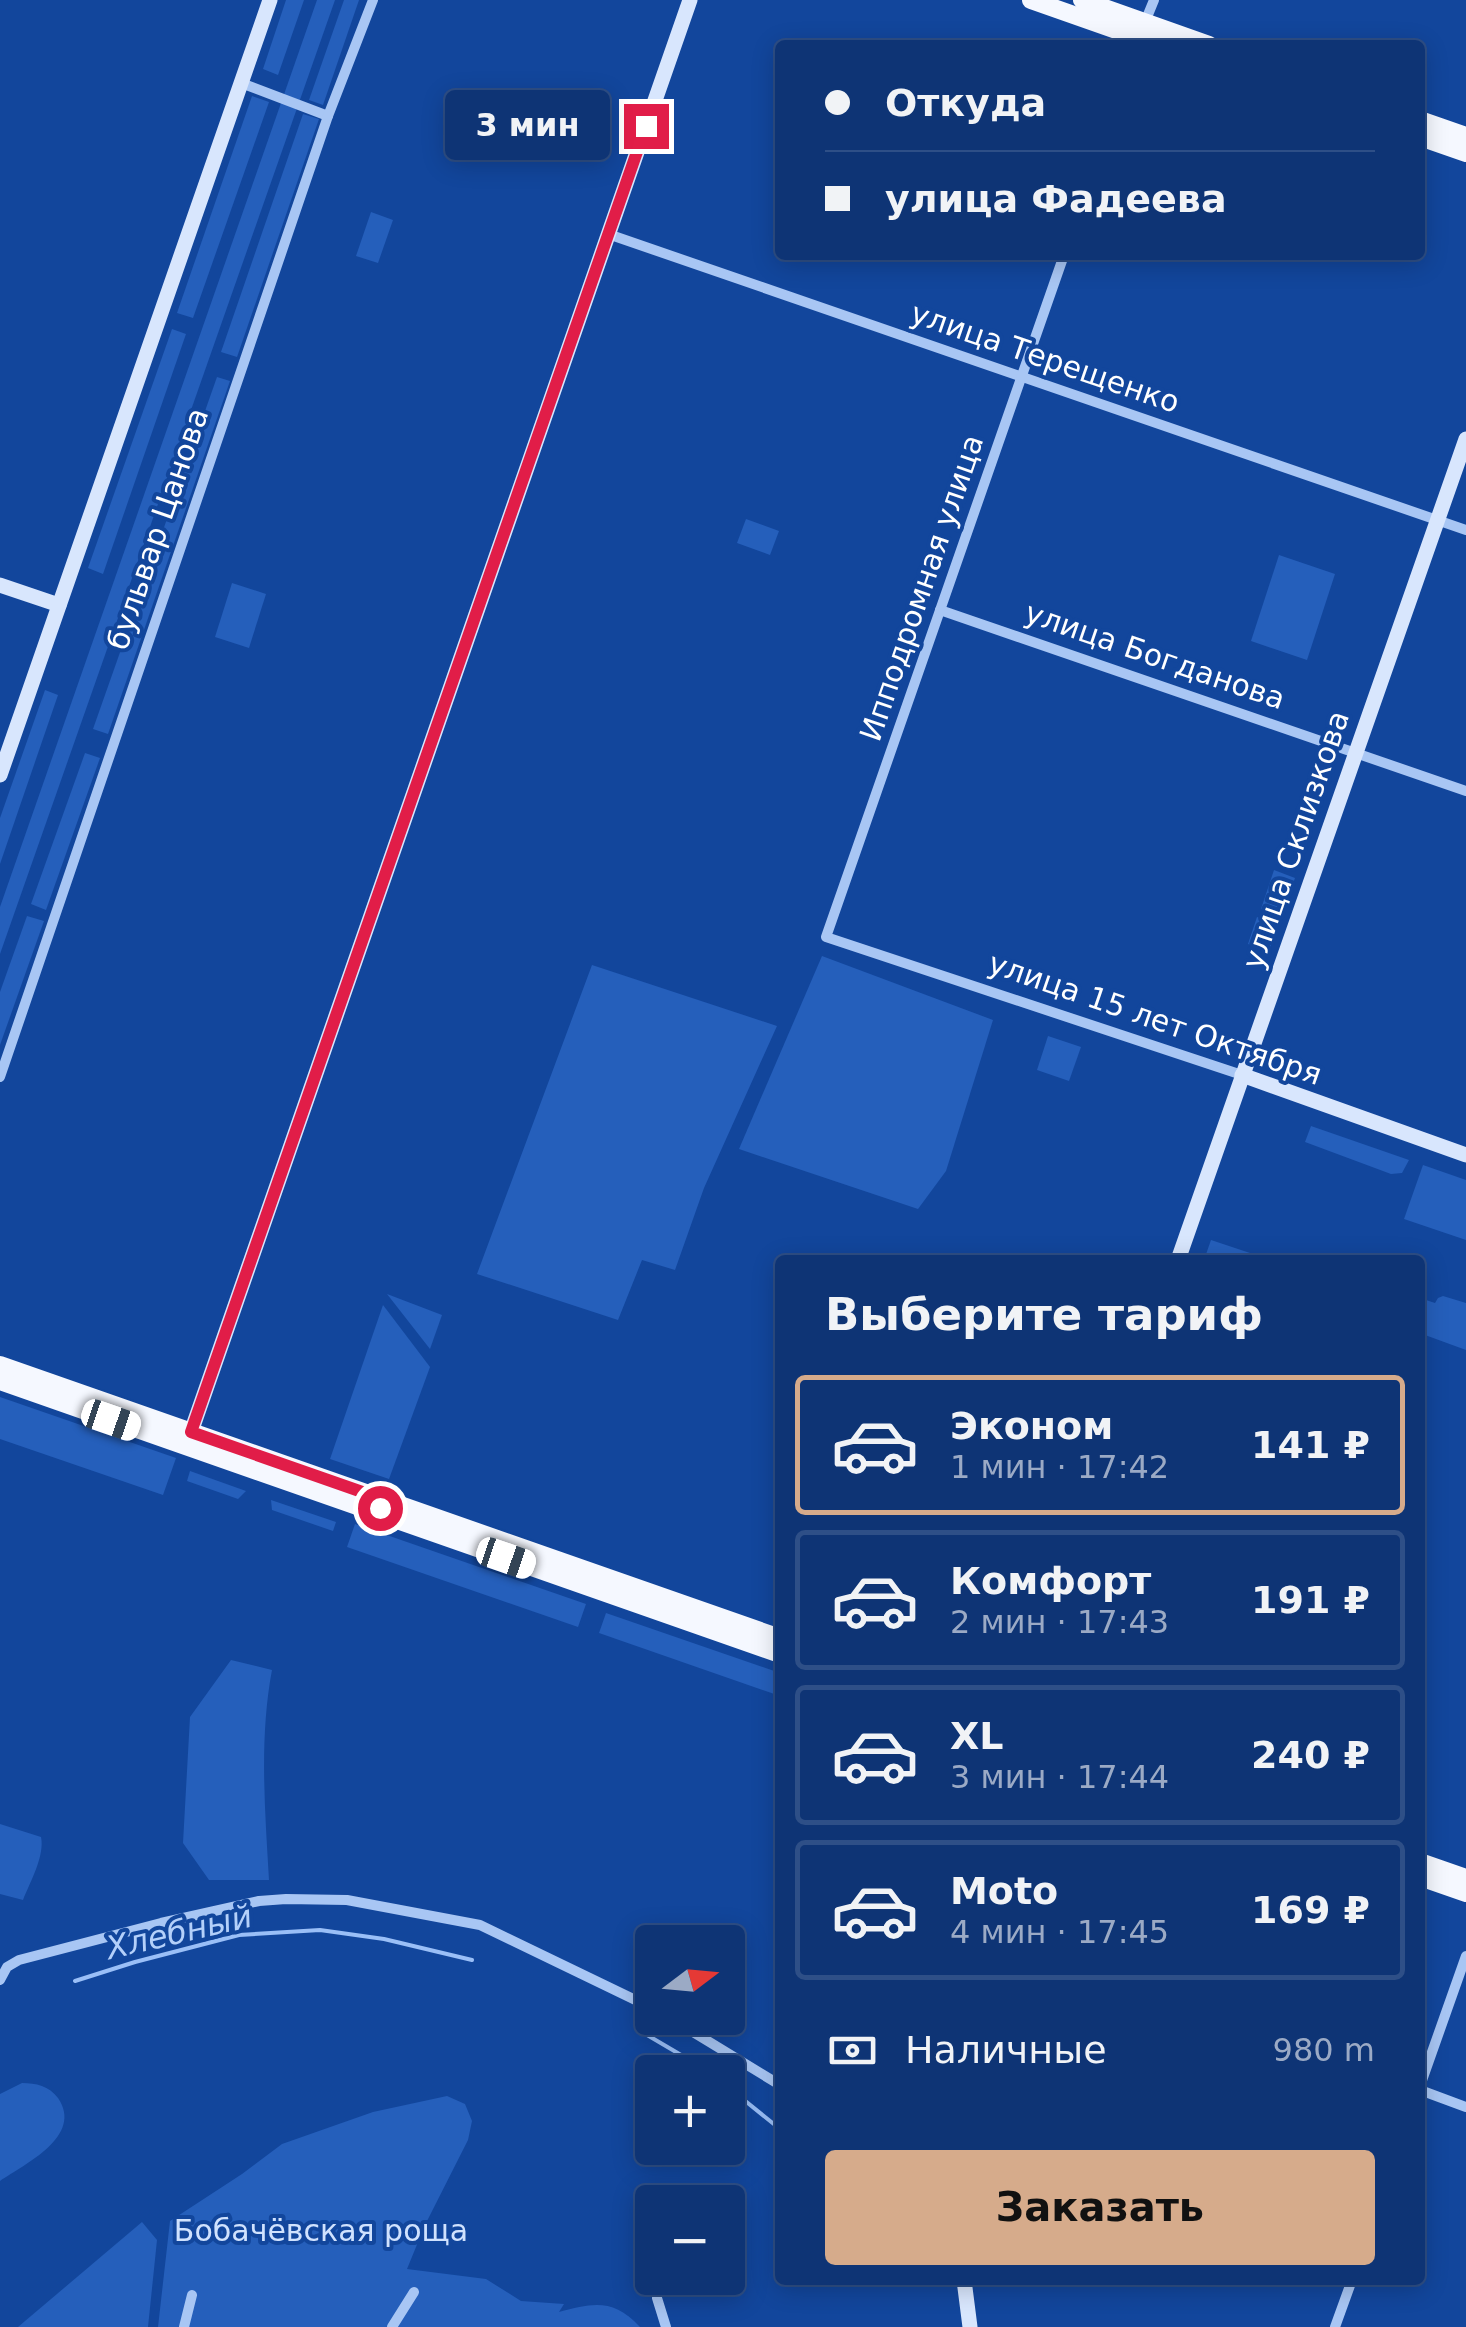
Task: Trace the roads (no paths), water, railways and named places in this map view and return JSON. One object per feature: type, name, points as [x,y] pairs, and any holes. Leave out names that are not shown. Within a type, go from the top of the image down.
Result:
[{"type":"main road","points":[[1031,0],[1141,35],[1175,40]]},
{"type":"main road","points":[[1082,0],[1141,35]]},
{"type":"main road","points":[[1425,122],[1466,136]]},
{"type":"main road","points":[[1425,139],[1466,153]]},
{"type":"main road","points":[[0,1365],[775,1636]]},
{"type":"main road","points":[[0,1381],[775,1652]]},
{"type":"main road","points":[[368,1510],[380,1508],[388,1501]]},
{"type":"main road","points":[[1425,1864],[1466,1878]]},
{"type":"main road","points":[[1425,1879],[1466,1893]]},
{"type":"street","points":[[0,775],[270,0]]},
{"type":"street","name":"бульвар Цанова","points":[[0,1077],[328,116],[373,0]]},
{"type":"street","points":[[191,1432],[690,0]]},
{"type":"street","points":[[1141,35],[1154,0]]},
{"type":"street","points":[[241,84],[328,116]]},
{"type":"street","name":"улица Терещенко","points":[[608,234],[1466,530]]},
{"type":"street","name":"Ипподромная улица","points":[[826,937],[1062,260]]},
{"type":"street","name":"улица Склизкова","points":[[1180,1255],[1466,439]]},
{"type":"street","points":[[0,584],[59,605]]},
{"type":"street","name":"улица Богданова","points":[[940,610],[1466,791]]},
{"type":"street","name":"улица 15 лет Октября","points":[[826,937],[1466,1154]]},
{"type":"street","points":[[0,1980],[14,1962],[231,1906],[286,1899],[347,1900],[480,1925],[635,2000]]},
{"type":"street","points":[[1425,2074],[1466,1956]]},
{"type":"street","points":[[698,2035],[775,2082]]},
{"type":"street","points":[[1425,2090],[1466,2106]]},
{"type":"street","points":[[965,2285],[970,2327]]},
{"type":"street","points":[[1336,2327],[1350,2285]]},
{"type":"street","points":[[392,2327],[414,2292]]},
{"type":"street","points":[[184,2327],[192,2295]]},
{"type":"street","points":[[657,2298],[666,2327]]},
{"type":"waterway","name":"Хлебный","points":[[75,1981],[239,1935],[320,1930],[384,1939],[472,1960]]},
{"type":"waterway","name":"Хлебный","points":[[647,2035],[681,2055]]},
{"type":"waterway","name":"Хлебный","points":[[745,2101],[775,2125]]},
{"type":"park label","name":"Бобачёвская роща","points":[[321,2231]]}]
